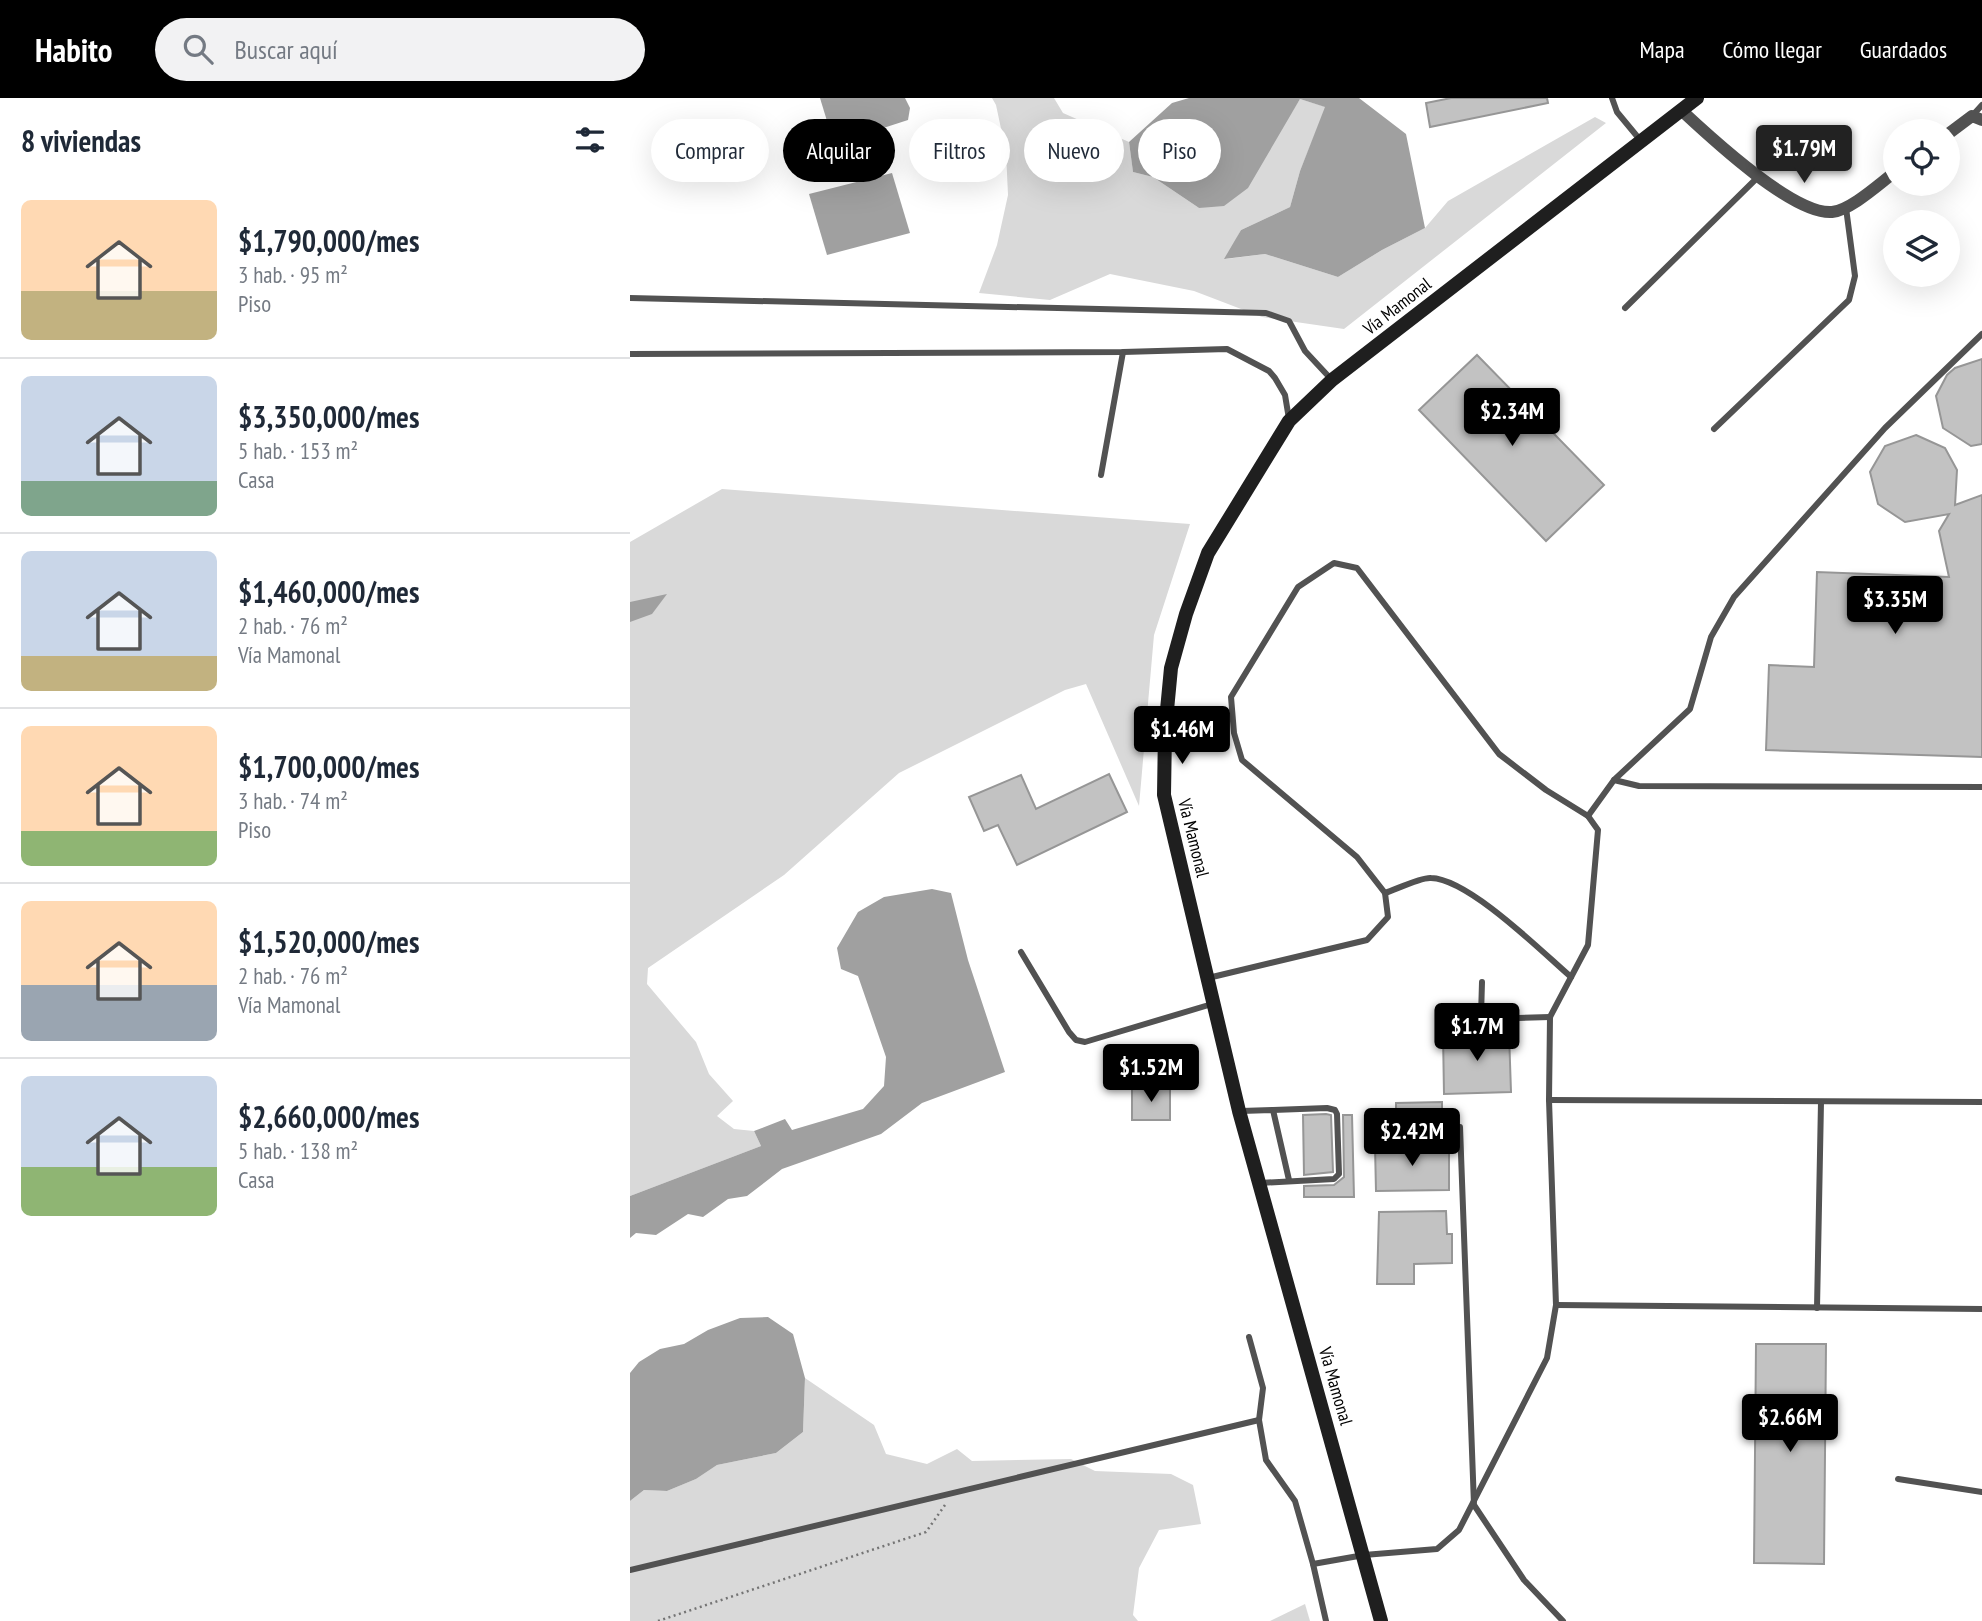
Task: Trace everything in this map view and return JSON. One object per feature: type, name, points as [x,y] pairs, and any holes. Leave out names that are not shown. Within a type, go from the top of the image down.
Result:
[{"type":"street","name":"Vía Mamonal","points":[[1381,1621],[1239,1111],[1164,795],[1165,731],[1171,668],[1186,614],[1208,553],[1289,421],[1332,380],[1697,98]]},
{"type":"street","points":[[1681,110],[1758,177],[1815,211],[1833,212],[1846,208],[1883,181]]},
{"type":"street","points":[[1960,127],[1977,118]]},
{"type":"lane","points":[[1612,98],[1617,112],[1642,141]]},
{"type":"lane","points":[[1977,118],[1982,105]]},
{"type":"lane","points":[[1625,308],[1758,177]]},
{"type":"lane","points":[[1714,429],[1849,300],[1855,276],[1846,208]]},
{"type":"lane","points":[[630,298],[1266,313],[1289,321],[1305,351],[1332,380]]},
{"type":"lane","points":[[1588,816],[1614,780],[1690,709],[1711,637],[1734,597],[1885,428],[1982,334]]},
{"type":"lane","points":[[630,354],[1123,352],[1227,349],[1269,371],[1285,395],[1289,421]]},
{"type":"lane","points":[[1101,474],[1123,352]]},
{"type":"lane","points":[[1208,978],[1367,940],[1388,917],[1385,893],[1356,857],[1242,760],[1234,733],[1231,696],[1298,587],[1334,563],[1356,568],[1499,754],[1546,790],[1588,816],[1598,830],[1588,945],[1550,1017],[1549,1100],[1556,1305],[1547,1358],[1459,1531],[1437,1549],[1364,1555],[1314,1564]]},
{"type":"lane","points":[[1614,780],[1639,786],[1982,787]]},
{"type":"lane","points":[[1385,893],[1431,877],[1461,887],[1520,932],[1571,977]]},
{"type":"lane","points":[[1021,952],[1076,1040],[1085,1042],[1214,1004]]},
{"type":"lane","points":[[1482,982],[1481,1016],[1550,1017]]},
{"type":"lane","points":[[1549,1100],[1982,1102]]},
{"type":"lane","points":[[1817,1308],[1821,1102]]},
{"type":"lane","points":[[1239,1111],[1327,1108],[1335,1110],[1337,1114],[1337,1176],[1334,1179],[1258,1183]]},
{"type":"lane","points":[[1273,1110],[1289,1180]]},
{"type":"lane","points":[[1460,1127],[1474,1505],[1524,1580],[1563,1621]]},
{"type":"lane","points":[[1556,1305],[1982,1309]]},
{"type":"lane","points":[[1249,1337],[1263,1388],[1259,1420],[1266,1460],[1295,1501],[1314,1564],[1326,1621]]},
{"type":"lane","points":[[630,1570],[1259,1420]]},
{"type":"lane","points":[[1898,1479],[1982,1492]]},
{"type":"path","points":[[658,1621],[926,1532],[954,1493]]},
{"type":"shaded area","points":[[820,98],[905,98],[910,108],[908,120],[895,124],[895,119],[826,119]]},
{"type":"shaded area","points":[[992,98],[1054,98],[1063,113],[1077,119],[1024,119],[1024,182],[1124,182],[1124,140],[1129,142],[1133,172],[1138,173],[1138,182],[1160,182],[1199,208],[1276,137],[1300,99],[1326,107],[1300,171],[1290,207],[1241,230],[1226,259],[1265,254],[1338,277],[1425,228],[1448,201],[1595,117],[1606,123],[1344,329],[1262,317],[1194,291],[1110,274],[1050,300],[979,293],[997,245],[1008,195],[1007,182],[1010,182],[1010,119],[999,119]]},
{"type":"shaded area","points":[[1189,98],[1359,98],[1406,134],[1425,228],[1338,277],[1265,254],[1224,259],[1241,230],[1290,207],[1300,171],[1325,107],[1300,99],[1248,188],[1224,206],[1199,208],[1160,182],[1221,182],[1221,119],[1154,119],[1172,103]]},
{"type":"shaded area","points":[[1138,134],[1138,173],[1133,172],[1129,142]]},
{"type":"shaded area","points":[[856,182],[895,182],[910,233],[827,255],[809,194]]},
{"type":"shaded area","points":[[722,489],[1190,524],[1154,635],[1139,806],[1086,684],[1065,690],[899,773],[784,875],[648,968],[647,984],[696,1042],[709,1074],[733,1101],[717,1116],[734,1129],[754,1131],[761,1146],[630,1196],[630,542]]},
{"type":"shaded area","points":[[667,594],[652,614],[630,622],[630,602]]},
{"type":"shaded area","points":[[932,889],[951,893],[968,960],[1005,1072],[922,1103],[881,1134],[782,1169],[747,1196],[728,1199],[703,1217],[688,1214],[656,1235],[636,1233],[630,1238],[630,1196],[761,1146],[754,1131],[785,1119],[792,1130],[863,1109],[884,1086],[886,1057],[858,976],[841,969],[837,948],[858,912],[884,897]]},
{"type":"shaded area","points":[[768,1317],[793,1334],[805,1378],[803,1432],[776,1453],[717,1465],[696,1479],[667,1491],[644,1490],[630,1501],[630,1373],[639,1362],[660,1349],[684,1344],[708,1330],[740,1318]]},
{"type":"shaded area","points":[[805,1378],[874,1425],[886,1454],[927,1464],[957,1449],[972,1461],[1071,1459],[1095,1471],[1171,1474],[1193,1485],[1201,1524],[1159,1530],[1139,1568],[1133,1615],[1138,1621],[630,1621],[630,1501],[644,1490],[667,1491],[696,1479],[717,1465],[776,1453],[803,1432]]},
{"type":"shaded area","points":[[1305,1604],[1310,1621],[1270,1621]]},
{"type":"building","points":[[1451,98],[1547,98],[1548,103],[1430,127],[1426,103]]},
{"type":"building","points":[[1477,355],[1604,485],[1546,541],[1419,410]]},
{"type":"building","points":[[1982,359],[1982,444],[1971,446],[1943,428],[1936,396],[1947,375],[1955,368]]},
{"type":"building","points":[[1916,435],[1945,448],[1957,470],[1955,505],[1982,495],[1982,757],[1766,750],[1769,665],[1814,667],[1817,572],[1949,577],[1939,531],[1949,514],[1905,522],[1878,504],[1870,472],[1885,446]]},
{"type":"building","points":[[1109,774],[1127,812],[1017,865],[998,825],[984,831],[969,797],[1021,775],[1036,809]]},
{"type":"building","points":[[1509,1033],[1511,1092],[1444,1094],[1443,1034]]},
{"type":"building","points":[[1132,1087],[1170,1087],[1170,1120],[1132,1120]]},
{"type":"building","points":[[1442,1102],[1442,1121],[1396,1121],[1396,1103]]},
{"type":"building","points":[[1303,1115],[1331,1115],[1333,1172],[1304,1175]]},
{"type":"building","points":[[1343,1115],[1352,1115],[1354,1197],[1304,1197],[1304,1186],[1334,1185],[1344,1177]]},
{"type":"building","points":[[1449,1145],[1449,1190],[1376,1191],[1375,1146]]},
{"type":"building","points":[[1446,1211],[1447,1234],[1452,1234],[1452,1263],[1414,1264],[1414,1284],[1377,1284],[1379,1212]]},
{"type":"building","points":[[1756,1344],[1826,1344],[1824,1564],[1754,1563]]}]
